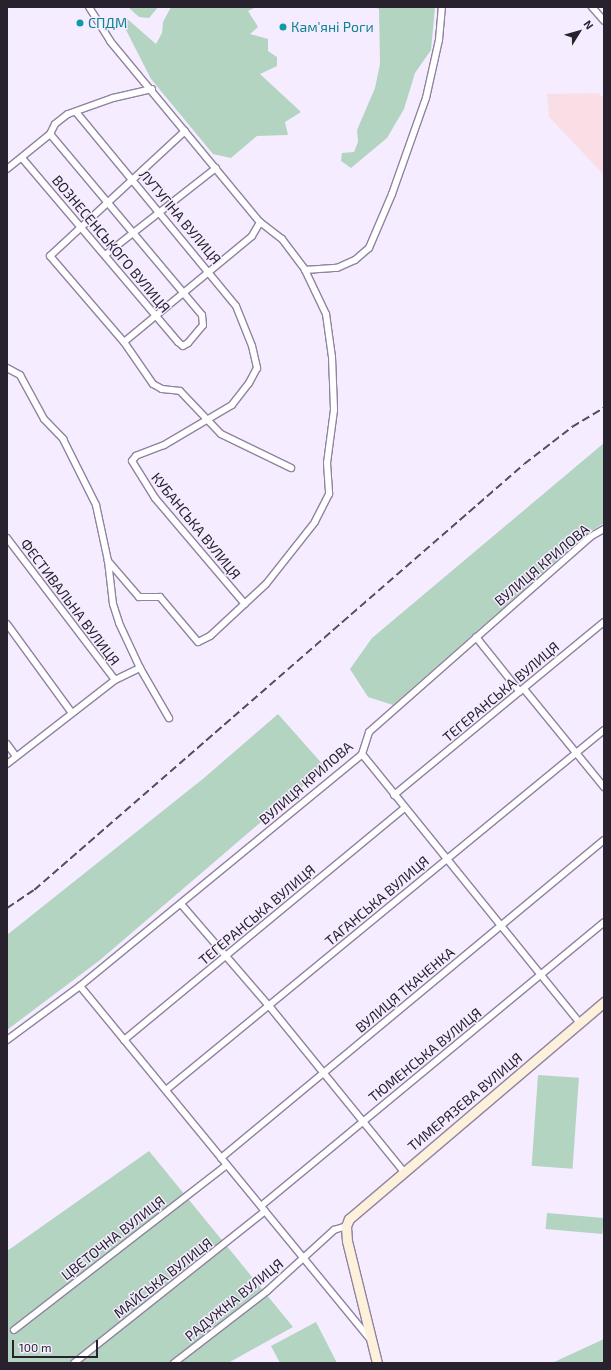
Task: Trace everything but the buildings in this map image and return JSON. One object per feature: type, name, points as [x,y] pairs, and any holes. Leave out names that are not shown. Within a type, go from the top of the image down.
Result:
[{"type":"street","points":[[89,7],[110,41],[152,89],[184,131],[260,222],[282,239],[305,270],[326,314],[332,357],[334,410],[327,463],[329,494],[314,522],[266,584],[210,636],[198,642],[160,597],[139,597],[108,561]]},
{"type":"street","points":[[305,270],[337,268],[355,260],[368,248],[392,194],[426,98],[439,40],[442,7]]},
{"type":"street","points":[[592,7],[604,21]]},
{"type":"street","points":[[7,169],[50,134],[55,124],[68,114],[113,98],[152,89]]},
{"type":"street","name":"ЛУТУГІНА ВУЛИЦЯ","points":[[76,112],[159,210],[236,306],[252,346],[256,368],[249,383],[232,405],[205,419],[164,444],[136,456],[132,461]]},
{"type":"street","points":[[184,131],[50,256],[124,342],[153,384],[162,389],[184,394],[205,419],[221,434],[291,468]]},
{"type":"street","points":[[50,134],[184,292]]},
{"type":"street","name":"ВОЗНЕСЕНСЬКОГО ВУЛИЦЯ","points":[[22,158],[183,346],[203,325],[204,320],[184,292]]},
{"type":"street","points":[[105,255],[159,210],[216,168]]},
{"type":"street","points":[[124,342],[252,236],[260,222]]},
{"type":"street","points":[[7,368],[20,375],[44,419],[63,439],[96,505],[108,561],[113,604],[140,668],[170,718]]},
{"type":"street","name":"КУБАНСЬКА ВУЛИЦЯ","points":[[132,461],[155,498],[246,604]]},
{"type":"street","name":"ВУЛИЦЯ КРИЛОВА","points":[[7,1040],[80,986],[362,754],[369,732],[590,537],[604,529]]},
{"type":"street","name":"ФЕСТИВАЛЬНА ВУЛИЦЯ","points":[[7,538],[114,680]]},
{"type":"street","name":"ТЕГЕРАНСЬКА ВУЛИЦЯ","points":[[394,795],[604,622]]},
{"type":"street","points":[[7,624],[52,682],[72,712]]},
{"type":"street","points":[[476,637],[604,787]]},
{"type":"street","points":[[7,764],[15,755],[114,680],[140,668]]},
{"type":"street","name":"ТАГАНСЬКА ВУЛИЦЯ","points":[[166,1090],[270,1007],[604,730]]},
{"type":"street","points":[[7,744],[15,755]]},
{"type":"street","points":[[362,754],[404,808],[542,974],[580,1023]]},
{"type":"street","name":"ТЕГЕРАНСЬКА ВУЛИЦЯ","points":[[124,1040],[404,808]]},
{"type":"street","name":"ВУЛИЦЯ ТКАЧЕНКА","points":[[222,1158],[604,840]]},
{"type":"street","points":[[181,904],[270,1007],[322,1074],[404,1172]]},
{"type":"street","name":"ТЮМЕНСЬКА ВУЛИЦЯ","points":[[261,1206],[604,922]]},
{"type":"street","points":[[80,986],[372,1342]]},
{"type":"street","name":"ТИМЕРЯЗЄВА ВУЛИЦЯ","points":[[346,1226],[353,1214],[604,1002]]},
{"type":"street","name":"ЦВЄТОЧНА ВУЛИЦЯ","points":[[14,1330],[227,1165]]},
{"type":"street","name":"МАЙСЬКА ВУЛИЦЯ","points":[[74,1363],[265,1211]]},
{"type":"street","points":[[346,1226],[347,1241],[377,1363]]},
{"type":"street","name":"РАДУЖНА ВУЛИЦЯ","points":[[174,1363],[267,1291],[334,1230],[346,1226]]},
{"type":"shaded area","points":[[598,93],[604,98],[604,175],[549,117],[547,94]]},
{"type":"green space","points":[[128,7],[158,7],[149,18],[139,17]]},
{"type":"green space","points":[[171,7],[256,7],[248,11],[258,27],[250,34],[268,39],[268,51],[277,57],[277,66],[260,74],[301,112],[285,122],[288,135],[257,136],[231,158],[213,154],[151,79],[125,28],[125,17],[156,44],[162,33],[163,22]]},
{"type":"green space","points":[[375,7],[435,7],[431,50],[415,73],[404,109],[387,138],[351,168],[341,161],[342,153],[354,152],[358,142],[357,130],[375,88],[380,64],[379,9]]},
{"type":"green space","points":[[604,443],[604,523],[588,533],[393,705],[368,697],[350,669],[372,638]]},
{"type":"green space","points":[[278,714],[325,767],[100,960],[7,1030],[7,935],[204,778]]},
{"type":"green space","points":[[538,1075],[579,1078],[573,1169],[532,1166]]},
{"type":"green space","points":[[149,1151],[293,1327],[228,1363],[7,1363],[7,1251]]},
{"type":"green space","points":[[547,1213],[604,1218],[602,1234],[546,1229]]},
{"type":"green space","points":[[316,1322],[337,1363],[280,1363],[271,1346]]},
{"type":"green space","points":[[604,1339],[604,1363],[552,1363]]},
{"type":"railway","points":[[7,908],[34,890],[524,464],[572,427],[604,408]]},
{"type":"place","name":"СПДМ","points":[[80,23]]},
{"type":"place","name":"Кам'яні Роги","points":[[283,27]]}]
